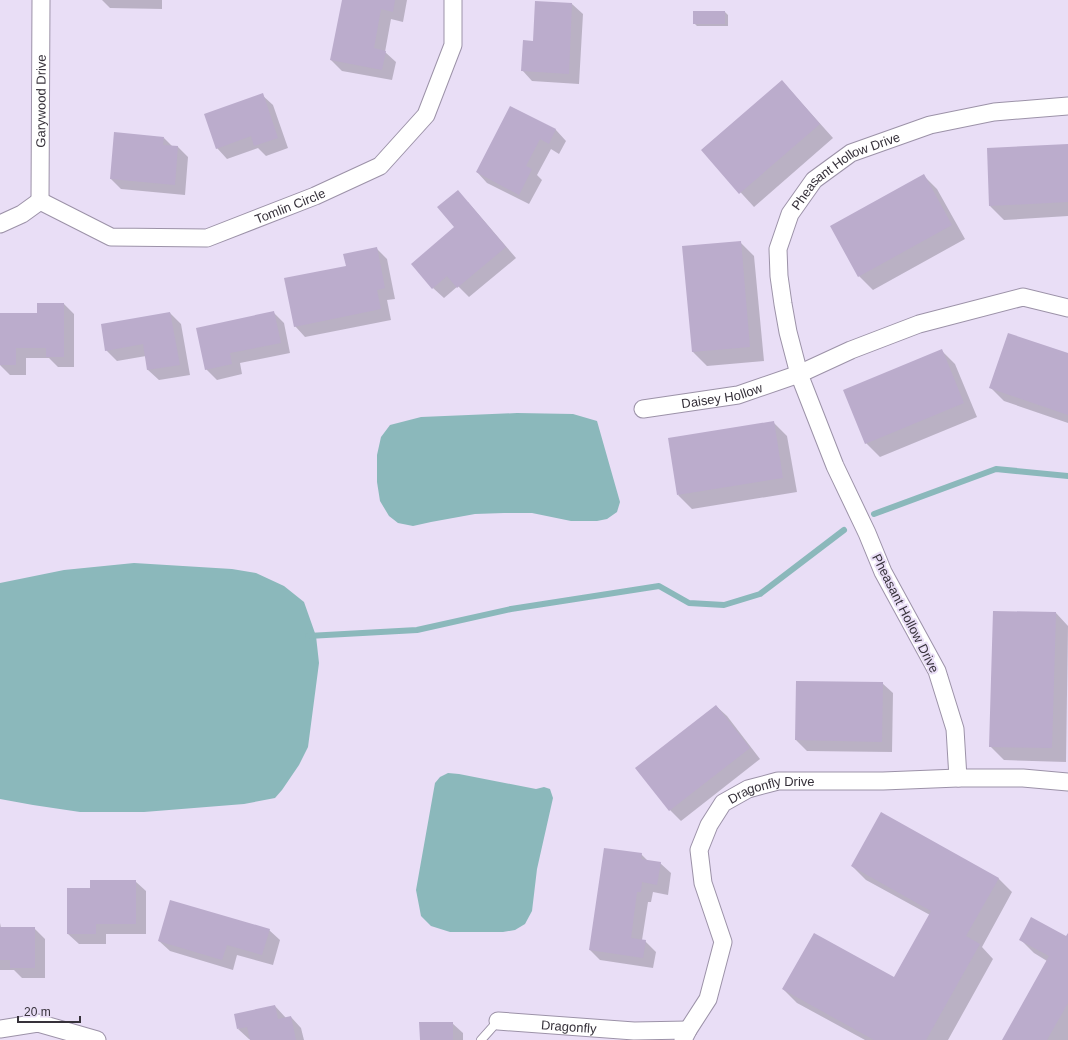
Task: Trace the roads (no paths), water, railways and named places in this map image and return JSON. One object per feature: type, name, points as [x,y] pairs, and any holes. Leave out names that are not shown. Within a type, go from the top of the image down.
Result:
[{"type":"street","name":"Garywood Drive","points":[[40,201],[41,0]]},
{"type":"street","name":"Tomlin Circle","points":[[40,201],[111,237],[207,238],[315,196],[380,166],[426,115],[453,45],[452,0]]},
{"type":"street","name":"Pheasant Hollow Drive","points":[[958,778],[955,729],[937,672],[883,572],[867,533],[835,466],[799,374],[782,304],[778,249],[790,214],[814,180],[851,153],[930,125],[994,112],[1068,106]]},
{"type":"street","points":[[0,224],[22,214],[40,201]]},
{"type":"street","points":[[799,374],[851,350],[919,324],[1023,296],[1068,308]]},
{"type":"street","name":"Daisey Hollow","points":[[643,409],[738,395],[799,374]]},
{"type":"street","points":[[958,778],[1023,778],[1068,782]]},
{"type":"street","name":"Dragonfly Drive","points":[[686,1035],[708,999],[723,942],[703,883],[699,850],[709,824],[723,803],[748,789],[778,781],[884,781],[958,778]]},
{"type":"street","name":"Dragonfly","points":[[498,1021],[686,1035]]},
{"type":"street","points":[[0,1029],[38,1023],[97,1040]]},
{"type":"lane","points":[[481,1040],[498,1021]]},
{"type":"waterway","points":[[874,514],[996,469],[1068,476]]},
{"type":"waterway","points":[[308,636],[417,630],[511,609],[659,586],[689,603],[724,605],[760,594],[844,530]]}]
